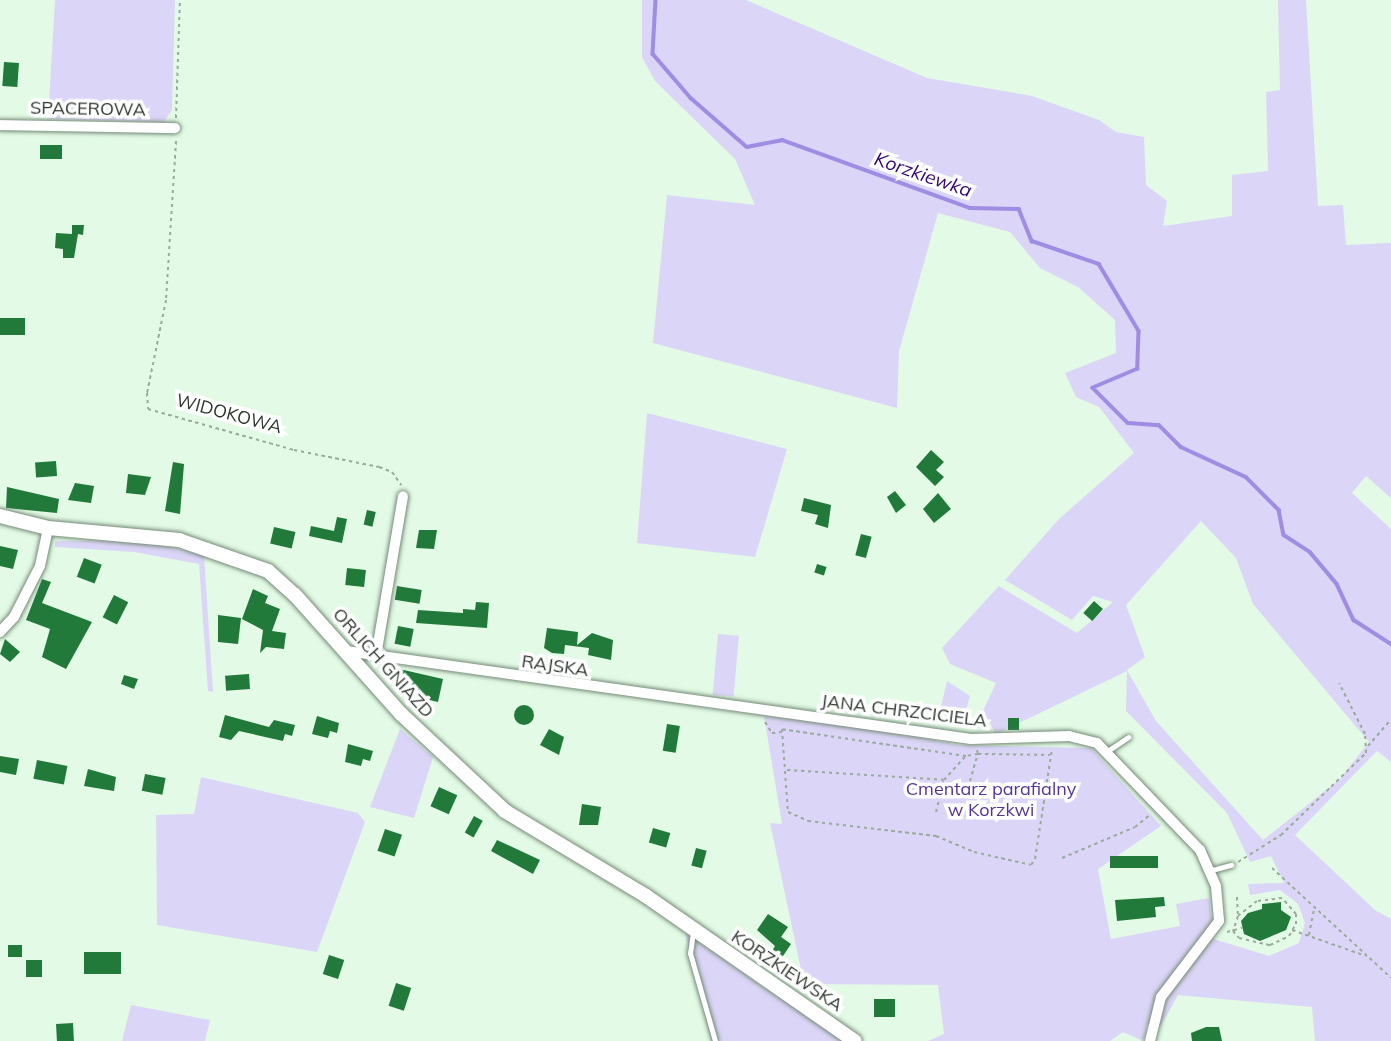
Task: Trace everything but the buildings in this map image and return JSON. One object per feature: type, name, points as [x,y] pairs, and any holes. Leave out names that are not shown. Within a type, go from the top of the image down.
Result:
[{"type":"street","name":"SPACEROWA","points":[[0,125],[175,128]]},
{"type":"street","points":[[376,656],[403,496]]},
{"type":"street","name":"ORLICH GNIAZD","points":[[0,516],[48,528],[178,540],[268,571],[346,651],[401,714],[505,811],[635,889],[695,931]]},
{"type":"street","points":[[0,632],[14,617],[40,566],[48,528]]},
{"type":"street","name":"RAJSKA","points":[[346,651],[760,711]]},
{"type":"street","name":"JANA CHRZCICIELA","points":[[760,711],[971,739],[1069,736],[1097,743],[1200,850],[1212,870],[1219,921],[1161,997],[1150,1041]]},
{"type":"street","name":"KORZKIEWSKA","points":[[695,931],[855,1041]]},
{"type":"lane","points":[[1106,751],[1128,737]]},
{"type":"lane","points":[[1212,870],[1231,864]]},
{"type":"lane","points":[[695,931],[690,953],[715,1041]]},
{"type":"path","points":[[175,128],[180,0]]},
{"type":"path","name":"WIDOKOWA","points":[[175,128],[166,300],[147,393],[148,409],[392,471],[403,496]]},
{"type":"path","points":[[1339,683],[1366,734],[1367,747]]},
{"type":"path","points":[[1231,864],[1250,859],[1281,835],[1358,764],[1367,747],[1391,720]]},
{"type":"path","points":[[765,722],[772,733],[797,730],[966,756],[1052,755]]},
{"type":"path","points":[[782,732],[788,812],[793,818],[936,836],[974,852],[1031,864],[1035,859],[1052,755],[1051,744]]},
{"type":"path","points":[[968,788],[978,754],[976,745]]},
{"type":"path","points":[[936,812],[944,779],[966,756]]},
{"type":"path","points":[[785,770],[944,779]]},
{"type":"path","points":[[1062,858],[1135,827],[1160,807]]},
{"type":"path","points":[[1272,868],[1299,889],[1314,909],[1391,978]]},
{"type":"path","points":[[1233,931],[1238,916],[1237,897]]},
{"type":"path","points":[[1233,931],[1239,939],[1270,945],[1293,930],[1296,914],[1282,898],[1256,901],[1238,916]]},
{"type":"path","points":[[1308,936],[1314,909]]},
{"type":"path","points":[[1227,932],[1242,928]]},
{"type":"path","points":[[1293,930],[1367,956]]},
{"type":"green space","points":[[55,0],[175,0],[172,110],[164,122],[48,119]]},
{"type":"green space","name":"Cmentarz parafialny w Korzkwi","points":[[642,0],[746,0],[927,78],[1032,96],[1099,120],[1116,132],[1144,137],[1146,185],[1167,201],[1163,226],[1232,216],[1232,175],[1268,171],[1266,92],[1280,90],[1278,0],[1306,0],[1318,206],[1343,205],[1346,245],[1391,243],[1391,498],[1366,476],[1352,493],[1391,529],[1391,762],[1377,751],[1295,835],[1375,910],[1391,919],[1391,1041],[1315,1041],[1312,1007],[1178,995],[1161,1026],[1147,1024],[1143,1041],[1123,1032],[1110,1041],[928,1041],[944,1034],[938,985],[804,984],[770,823],[782,824],[764,716],[896,732],[958,745],[1091,748],[1161,826],[1098,869],[1111,939],[1180,926],[1176,904],[1209,898],[1212,921],[1204,936],[1269,956],[1299,943],[1305,923],[1298,904],[1280,890],[1250,895],[1248,884],[1284,883],[1271,856],[1250,862],[1227,813],[1126,711],[1127,671],[996,734],[983,711],[996,683],[950,664],[942,648],[999,586],[1077,633],[1113,602],[1093,596],[1072,620],[1005,580],[1059,519],[1134,453],[1099,407],[1076,397],[1065,373],[1116,353],[1115,320],[1078,287],[1040,268],[1010,232],[938,213],[899,351],[897,408],[653,343],[667,195],[755,205],[735,159],[655,81],[642,57]],"holes":[[[1201,521],[1236,558],[1253,604],[1369,742],[1339,780],[1263,840],[1156,721],[1127,670],[1145,657],[1126,605]]]},
{"type":"green space","points":[[647,413],[787,449],[755,557],[637,543]]},
{"type":"green space","points":[[140,540],[204,555],[213,692],[208,691],[199,564],[134,552],[55,547],[55,541]]},
{"type":"green space","points":[[718,634],[739,636],[734,697],[713,695]]},
{"type":"green space","points":[[947,681],[970,696],[965,714],[957,720],[947,720],[941,707]]},
{"type":"green space","points":[[400,729],[433,757],[414,818],[370,807]]},
{"type":"green space","points":[[201,777],[358,813],[365,822],[317,952],[157,925],[156,815],[194,814]]},
{"type":"green space","points":[[685,933],[843,1041],[711,1041]]},
{"type":"green space","points":[[131,1005],[210,1020],[205,1041],[122,1041]]},
{"type":"waterway","name":"Korzkiewka","points":[[656,0],[653,54],[691,98],[747,147],[782,140],[970,208],[1019,209],[1032,241],[1099,264],[1139,331],[1138,369],[1093,388],[1128,423],[1159,425],[1181,447],[1246,477],[1279,510],[1284,535],[1310,552],[1337,584],[1354,620],[1391,644]]}]
